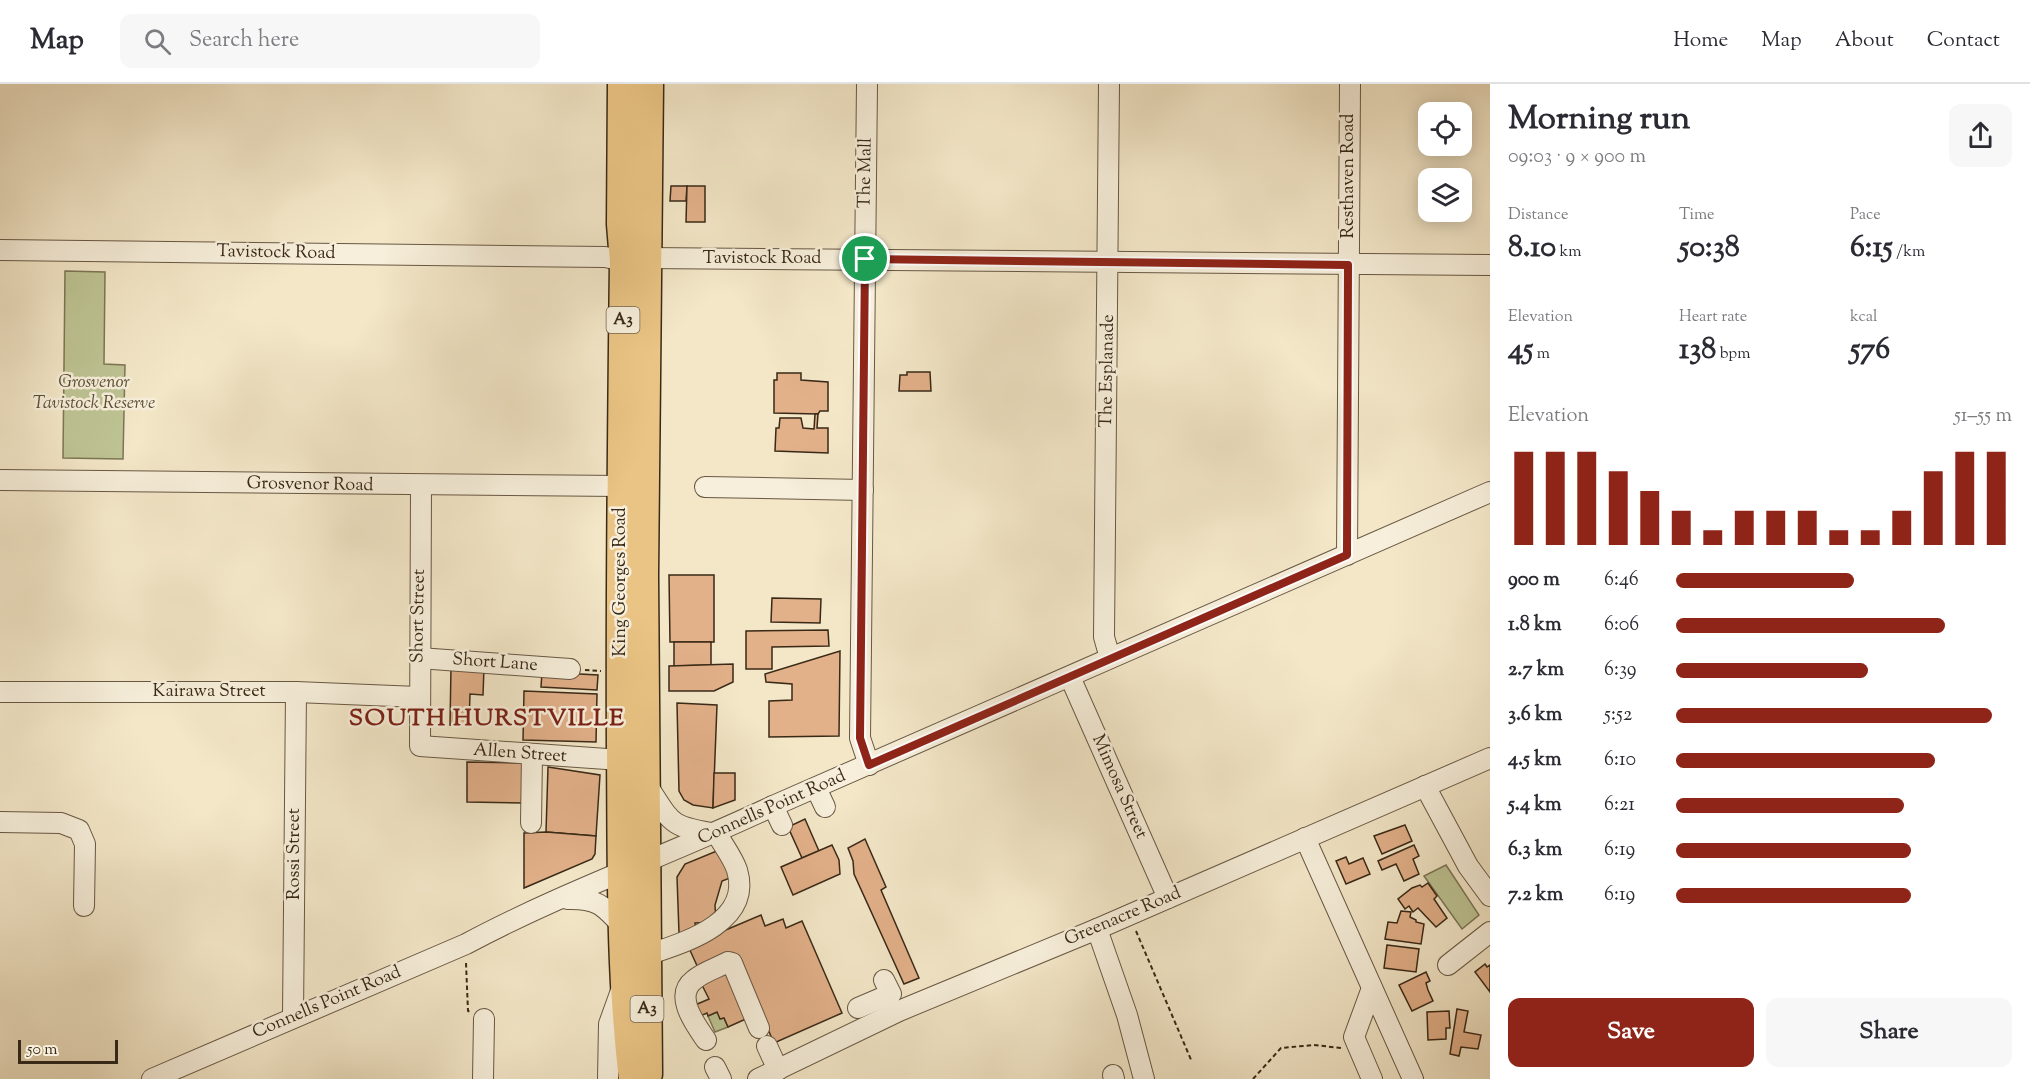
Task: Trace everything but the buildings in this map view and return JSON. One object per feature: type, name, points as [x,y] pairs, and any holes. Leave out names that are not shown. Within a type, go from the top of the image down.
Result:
[{"type":"highway","name":"King Georges Road","points":[[622,84],[621,224],[635,259],[647,785],[624,928],[626,1022],[633,1079]]},
{"type":"highway","name":"King Georges Road","points":[[648,1079],[646,955],[621,760],[621,486],[635,259],[649,84]]},
{"type":"street","name":"The Mall","points":[[867,84],[860,738],[869,765]]},
{"type":"street","name":"The Esplanade","points":[[1109,84],[1104,637],[1110,658]]},
{"type":"street","name":"Resthaven Road","points":[[1347,555],[1350,84]]},
{"type":"street","name":"Tavistock Road","points":[[0,250],[635,259],[865,259],[1490,266]]},
{"type":"street","name":"Grosvenor Road","points":[[0,480],[421,486],[621,486]]},
{"type":"street","name":"Short Street","points":[[420,746],[418,658],[421,486]]},
{"type":"street","points":[[705,487],[863,490]]},
{"type":"street","name":"Connells Point Road","points":[[152,1079],[466,944],[513,919],[717,834],[773,806],[1490,492]]},
{"type":"street","name":"Short Lane","points":[[418,658],[570,669]]},
{"type":"street","name":"Mimosa Street","points":[[1070,677],[1168,898]]},
{"type":"street","name":"Kairawa Street","points":[[0,692],[296,692],[418,697]]},
{"type":"street","name":"Rossi Street","points":[[293,1017],[296,692]]},
{"type":"street","name":"Allen Street","points":[[420,746],[621,760]]},
{"type":"street","points":[[531,823],[532,755]]},
{"type":"street","name":"Greenacre Road","points":[[758,1079],[867,1027],[891,995],[1097,929],[1490,758]]},
{"type":"street","points":[[646,955],[705,933],[728,915],[737,899],[737,872],[717,834],[682,828],[667,816],[647,785]]},
{"type":"street","points":[[1425,786],[1468,866],[1490,896]]},
{"type":"street","points":[[816,788],[825,807]]},
{"type":"street","points":[[773,806],[782,825]]},
{"type":"street","points":[[0,822],[61,823],[79,830],[85,844],[84,906]]},
{"type":"street","points":[[1305,838],[1413,1079]]},
{"type":"street","points":[[561,899],[584,899],[602,905],[624,928]]},
{"type":"street","points":[[1097,929],[1127,1015],[1144,1079]]},
{"type":"street","points":[[1448,965],[1490,932]]},
{"type":"street","points":[[688,986],[694,979],[732,963],[759,1028]]},
{"type":"street","points":[[608,1079],[609,1024],[625,981]]},
{"type":"street","points":[[1372,988],[1354,1037],[1372,1079]]},
{"type":"street","points":[[867,1027],[856,1002],[891,995]]},
{"type":"street","points":[[483,1079],[484,1019]]},
{"type":"street","points":[[767,1046],[778,1070]]},
{"type":"path","points":[[1132,913],[1139,930],[1135,932],[1192,1062]]},
{"type":"path","points":[[466,960],[468,1011],[484,1019]]},
{"type":"path","points":[[1253,1079],[1281,1048],[1314,1046],[1344,1049]]},
{"type":"green space","name":"Grosvenor Tavistock Reserve","points":[[65,271],[105,272],[104,364],[125,365],[123,459],[63,458]]},
{"type":"green space","points":[[1446,865],[1479,915],[1462,929],[1424,876]]},
{"type":"green space","points":[[717,1012],[724,1018],[728,1027],[715,1032],[708,1016]]},
{"type":"district","name":"SOUTH HURSTVILLE","points":[[487,719]]},
{"type":"route","points":[[865,259],[1348,265],[1345,527],[1347,555],[869,765],[860,738],[865,259]]}]
